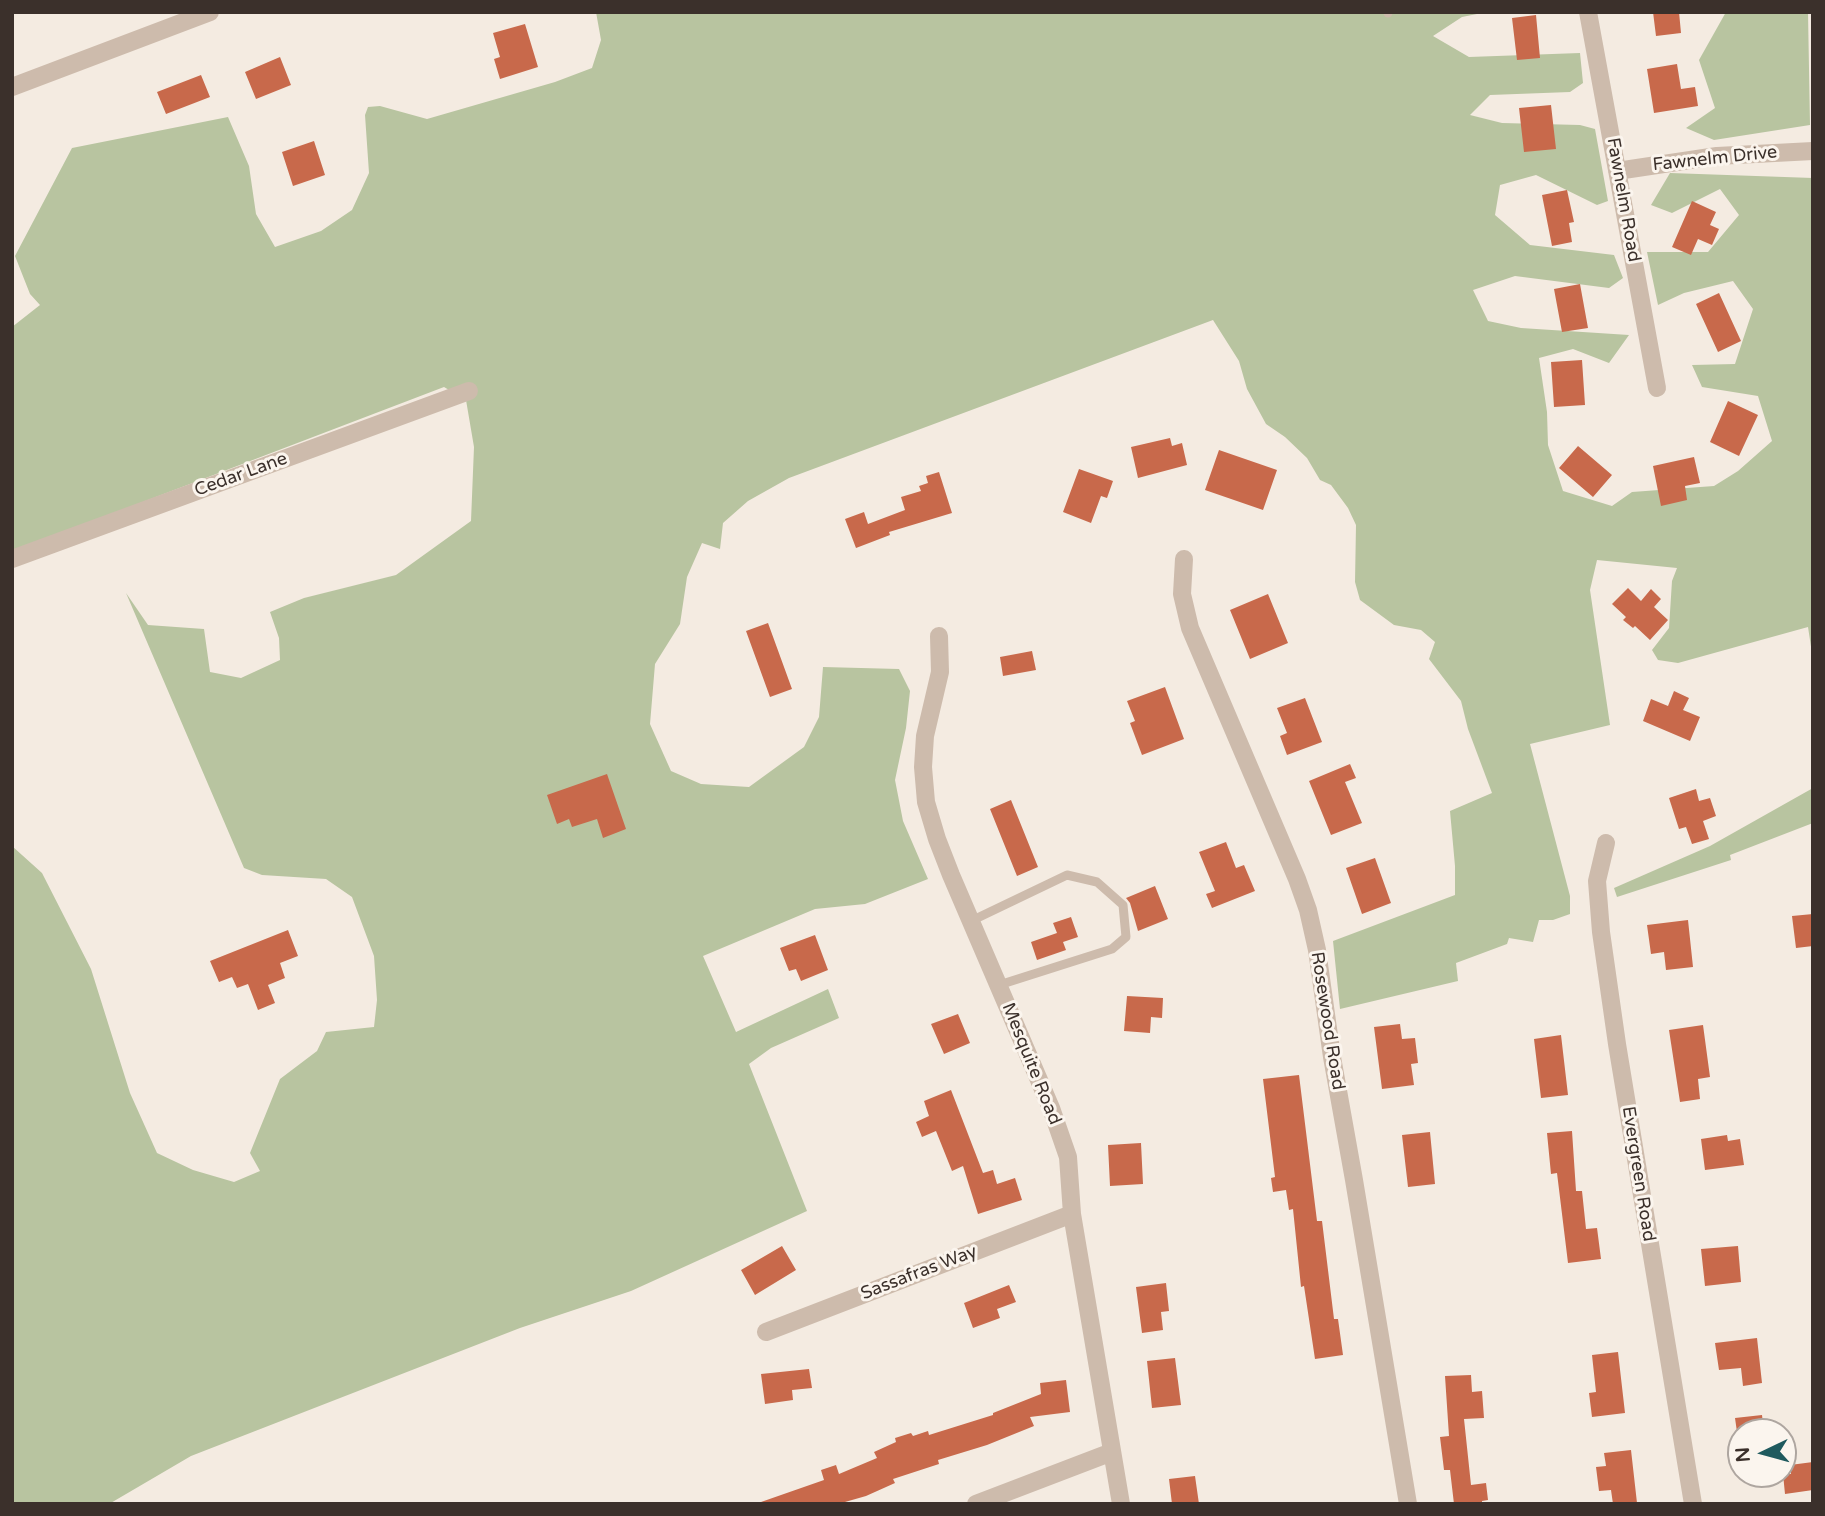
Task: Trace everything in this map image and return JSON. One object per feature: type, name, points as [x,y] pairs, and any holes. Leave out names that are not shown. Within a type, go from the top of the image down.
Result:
[{"type":"street","points":[[12,87],[210,12]]},
{"type":"street","name":"Fawnelm Road","points":[[1588,12],[1657,388]]},
{"type":"street","name":"Fawnelm Drive","points":[[1617,171],[1717,156],[1813,151]]},
{"type":"street","name":"Cedar Lane","points":[[12,559],[470,391]]},
{"type":"street","name":"Rosewood Road","points":[[1184,559],[1182,594],[1190,628],[1308,910],[1317,950],[1332,1058],[1408,1504]]},
{"type":"street","name":"Mesquite Road","points":[[939,636],[940,672],[925,736],[923,766],[926,802],[937,839],[1051,1108],[1068,1157],[1072,1214],[1121,1504]]},
{"type":"street","name":"Evergreen Road","points":[[1606,843],[1598,881],[1601,932],[1693,1504]]},
{"type":"street","name":"Sassafras Way","points":[[766,1332],[1072,1214]]},
{"type":"street","points":[[976,1504],[1112,1451]]},
{"type":"lane","points":[[971,921],[1067,875],[1097,882],[1123,905],[1126,937],[1112,949],[999,985]]},
{"type":"green space","points":[[596,12],[1487,12],[1462,17],[1433,36],[1469,57],[1580,53],[1583,83],[1570,92],[1490,95],[1470,115],[1502,123],[1580,125],[1595,129],[1608,201],[1597,205],[1536,175],[1500,185],[1495,215],[1530,245],[1614,255],[1623,278],[1609,288],[1515,276],[1473,290],[1488,321],[1521,328],[1629,335],[1609,363],[1573,349],[1539,358],[1547,412],[1548,445],[1563,491],[1612,506],[1632,492],[1714,486],[1738,471],[1772,441],[1758,396],[1702,387],[1692,365],[1735,364],[1753,309],[1733,281],[1684,293],[1658,305],[1647,252],[1708,252],[1739,215],[1720,189],[1672,213],[1651,205],[1670,173],[1813,178],[1813,660],[1808,627],[1678,663],[1658,660],[1652,650],[1669,628],[1672,581],[1677,568],[1597,560],[1590,590],[1610,725],[1530,744],[1570,896],[1570,914],[1553,920],[1539,920],[1533,942],[1509,938],[1507,944],[1456,963],[1458,981],[1340,1009],[1333,941],[1455,895],[1450,811],[1492,793],[1468,729],[1461,701],[1429,659],[1435,642],[1421,630],[1394,625],[1360,600],[1355,582],[1356,525],[1348,508],[1331,485],[1320,480],[1307,458],[1285,437],[1266,424],[1247,389],[1239,361],[1213,320],[789,478],[748,501],[723,523],[720,549],[702,543],[687,577],[680,624],[655,664],[650,724],[671,771],[701,784],[749,787],[804,747],[819,717],[823,667],[899,669],[910,691],[906,728],[895,780],[903,821],[928,879],[865,904],[815,909],[703,956],[736,1032],[828,989],[839,1018],[771,1048],[749,1064],[807,1211],[631,1291],[520,1328],[191,1456],[109,1504],[12,1504],[12,846],[42,873],[91,969],[130,1093],[157,1153],[193,1170],[234,1182],[260,1171],[250,1153],[280,1079],[317,1051],[326,1032],[374,1027],[377,1000],[374,956],[352,897],[326,879],[262,875],[244,868],[126,593],[148,625],[204,629],[210,672],[241,678],[280,660],[279,638],[270,612],[304,598],[396,575],[471,521],[474,447],[466,400],[444,387],[12,552],[12,327],[40,305],[30,294],[15,256],[72,148],[228,117],[249,166],[256,214],[275,247],[321,231],[352,210],[369,173],[365,115],[368,107],[380,106],[427,119],[555,82],[592,68],[601,40]]},
{"type":"green space","points":[[1726,12],[1808,12],[1810,125],[1714,140],[1686,128],[1715,108],[1699,60]]},
{"type":"green space","points":[[1813,788],[1813,823],[1730,855],[1731,860],[1617,897],[1614,888],[1710,846]]},
{"type":"building","points":[[1653,12],[1679,12],[1681,33],[1656,36]]},
{"type":"building","points":[[1536,15],[1540,58],[1517,60],[1512,18]]},
{"type":"building","points":[[525,24],[538,67],[500,79],[494,59],[500,57],[493,33]]},
{"type":"building","points":[[280,57],[291,85],[256,99],[245,72]]},
{"type":"building","points":[[1677,64],[1681,89],[1695,87],[1698,106],[1654,113],[1647,69]]},
{"type":"building","points":[[201,75],[210,97],[166,114],[157,92]]},
{"type":"building","points":[[1551,105],[1556,149],[1524,152],[1519,108]]},
{"type":"building","points":[[314,141],[325,175],[293,186],[282,152]]},
{"type":"building","points":[[1567,190],[1574,222],[1569,223],[1572,242],[1552,246],[1542,195]]},
{"type":"building","points":[[1692,201],[1716,212],[1710,225],[1719,229],[1712,245],[1698,239],[1691,255],[1672,247]]},
{"type":"building","points":[[1580,284],[1588,328],[1562,332],[1554,289]]},
{"type":"building","points":[[1719,293],[1741,341],[1718,352],[1696,304]]},
{"type":"building","points":[[1582,360],[1585,405],[1554,407],[1551,362]]},
{"type":"building","points":[[1728,401],[1758,415],[1739,456],[1710,442]]},
{"type":"building","points":[[1170,438],[1172,446],[1182,443],[1187,465],[1138,478],[1131,447]]},
{"type":"building","points":[[1578,446],[1612,475],[1593,497],[1559,468]]},
{"type":"building","points":[[1219,450],[1277,470],[1263,510],[1205,490]]},
{"type":"building","points":[[1694,457],[1700,483],[1685,486],[1687,500],[1661,506],[1653,466]]},
{"type":"building","points":[[1079,469],[1113,481],[1107,498],[1101,496],[1091,523],[1063,512]]},
{"type":"building","points":[[939,472],[952,513],[889,532],[890,535],[856,548],[845,519],[864,512],[868,524],[905,510],[901,497],[921,491],[919,486],[928,483],[926,476]]},
{"type":"building","points":[[1628,588],[1641,601],[1651,589],[1661,599],[1654,607],[1668,620],[1650,640],[1635,626],[1633,628],[1623,620],[1626,617],[1612,604]]},
{"type":"building","points":[[1268,594],[1288,643],[1250,659],[1230,610]]},
{"type":"building","points":[[768,623],[792,689],[770,697],[746,631]]},
{"type":"building","points":[[1032,651],[1036,670],[1003,676],[1000,657]]},
{"type":"building","points":[[1165,687],[1184,739],[1142,755],[1130,723],[1135,721],[1127,701]]},
{"type":"building","points":[[1674,691],[1689,698],[1683,710],[1700,717],[1690,741],[1643,721],[1651,699],[1668,706]]},
{"type":"building","points":[[1305,698],[1322,742],[1287,755],[1280,736],[1287,733],[1277,708]]},
{"type":"building","points":[[1350,764],[1356,778],[1345,782],[1362,823],[1331,835],[1309,781]]},
{"type":"building","points":[[607,774],[626,829],[603,838],[597,819],[572,827],[569,819],[557,824],[547,795]]},
{"type":"building","points":[[1696,789],[1699,801],[1710,798],[1716,816],[1703,821],[1709,839],[1692,844],[1686,827],[1679,829],[1669,798]]},
{"type":"building","points":[[1011,800],[1038,867],[1017,876],[990,809]]},
{"type":"building","points":[[1226,842],[1236,868],[1244,865],[1255,891],[1212,908],[1206,894],[1215,891],[1199,852]]},
{"type":"building","points":[[1375,858],[1391,903],[1362,914],[1346,868]]},
{"type":"building","points":[[1155,886],[1168,919],[1138,931],[1126,898]]},
{"type":"building","points":[[1813,914],[1813,946],[1796,948],[1792,916]]},
{"type":"building","points":[[1071,917],[1078,937],[1063,942],[1066,950],[1037,960],[1031,942],[1057,933],[1053,923]]},
{"type":"building","points":[[1688,920],[1693,967],[1666,970],[1664,952],[1651,954],[1647,925]]},
{"type":"building","points":[[288,930],[298,956],[280,963],[285,978],[268,985],[275,1003],[258,1010],[248,984],[237,988],[232,977],[219,982],[210,961]]},
{"type":"building","points":[[815,935],[828,970],[801,981],[796,969],[789,971],[780,948]]},
{"type":"building","points":[[1127,996],[1163,998],[1162,1018],[1151,1017],[1150,1033],[1124,1031]]},
{"type":"building","points":[[958,1014],[970,1043],[944,1054],[931,1024]]},
{"type":"building","points":[[1400,1024],[1402,1039],[1415,1038],[1418,1063],[1411,1064],[1414,1085],[1382,1089],[1374,1027]]},
{"type":"building","points":[[1703,1025],[1710,1077],[1698,1079],[1700,1099],[1680,1102],[1669,1030]]},
{"type":"building","points":[[1561,1035],[1568,1095],[1541,1098],[1534,1039]]},
{"type":"building","points":[[1299,1075],[1317,1221],[1322,1221],[1334,1319],[1338,1319],[1343,1355],[1315,1359],[1304,1286],[1301,1287],[1293,1209],[1289,1210],[1286,1190],[1273,1192],[1271,1178],[1275,1177],[1263,1079]]},
{"type":"building","points":[[951,1090],[983,1173],[993,1170],[997,1184],[1015,1178],[1022,1200],[978,1214],[963,1166],[952,1171],[936,1131],[922,1137],[916,1122],[929,1116],[924,1101]]},
{"type":"building","points":[[1572,1131],[1576,1191],[1582,1191],[1586,1229],[1597,1228],[1601,1259],[1568,1263],[1557,1173],[1551,1174],[1547,1133]]},
{"type":"building","points":[[1430,1132],[1435,1184],[1408,1187],[1402,1135]]},
{"type":"building","points":[[1727,1135],[1728,1141],[1740,1139],[1744,1165],[1705,1170],[1701,1139]]},
{"type":"building","points":[[1141,1143],[1143,1184],[1110,1186],[1108,1145]]},
{"type":"building","points":[[782,1246],[796,1270],[755,1295],[741,1270]]},
{"type":"building","points":[[1738,1246],[1741,1282],[1705,1286],[1701,1249]]},
{"type":"building","points":[[1166,1283],[1169,1311],[1161,1312],[1163,1330],[1142,1333],[1136,1287]]},
{"type":"building","points":[[1009,1285],[1016,1302],[997,1309],[1000,1318],[973,1328],[964,1303]]},
{"type":"building","points":[[1757,1338],[1762,1383],[1743,1386],[1741,1368],[1719,1370],[1715,1343]]},
{"type":"building","points":[[1618,1352],[1625,1413],[1592,1417],[1589,1393],[1596,1392],[1592,1355]]},
{"type":"building","points":[[1175,1358],[1181,1405],[1152,1408],[1147,1361]]},
{"type":"building","points":[[809,1369],[812,1388],[792,1390],[793,1400],[765,1404],[761,1374]]},
{"type":"building","points":[[1471,1375],[1472,1392],[1482,1391],[1484,1418],[1464,1419],[1471,1485],[1486,1483],[1488,1500],[1482,1501],[1482,1504],[1454,1504],[1450,1470],[1444,1470],[1440,1437],[1449,1436],[1445,1376]]},
{"type":"building","points":[[1066,1380],[1070,1412],[1030,1417],[1034,1426],[987,1445],[938,1460],[939,1464],[893,1479],[895,1483],[866,1496],[838,1504],[761,1504],[824,1480],[821,1470],[836,1465],[839,1474],[877,1458],[874,1452],[896,1442],[895,1438],[928,1431],[929,1435],[993,1415],[1041,1394],[1040,1383]]},
{"type":"building","points":[[1762,1415],[1762,1418],[1735,1418]]},
{"type":"building","points":[[1631,1450],[1637,1503],[1613,1504],[1611,1490],[1599,1491],[1596,1467],[1606,1466],[1604,1453]]},
{"type":"building","points":[[1813,1462],[1813,1490],[1785,1494],[1784,1488],[1797,1488],[1797,1464]]},
{"type":"building","points":[[1195,1476],[1199,1504],[1172,1504],[1169,1479]]}]
